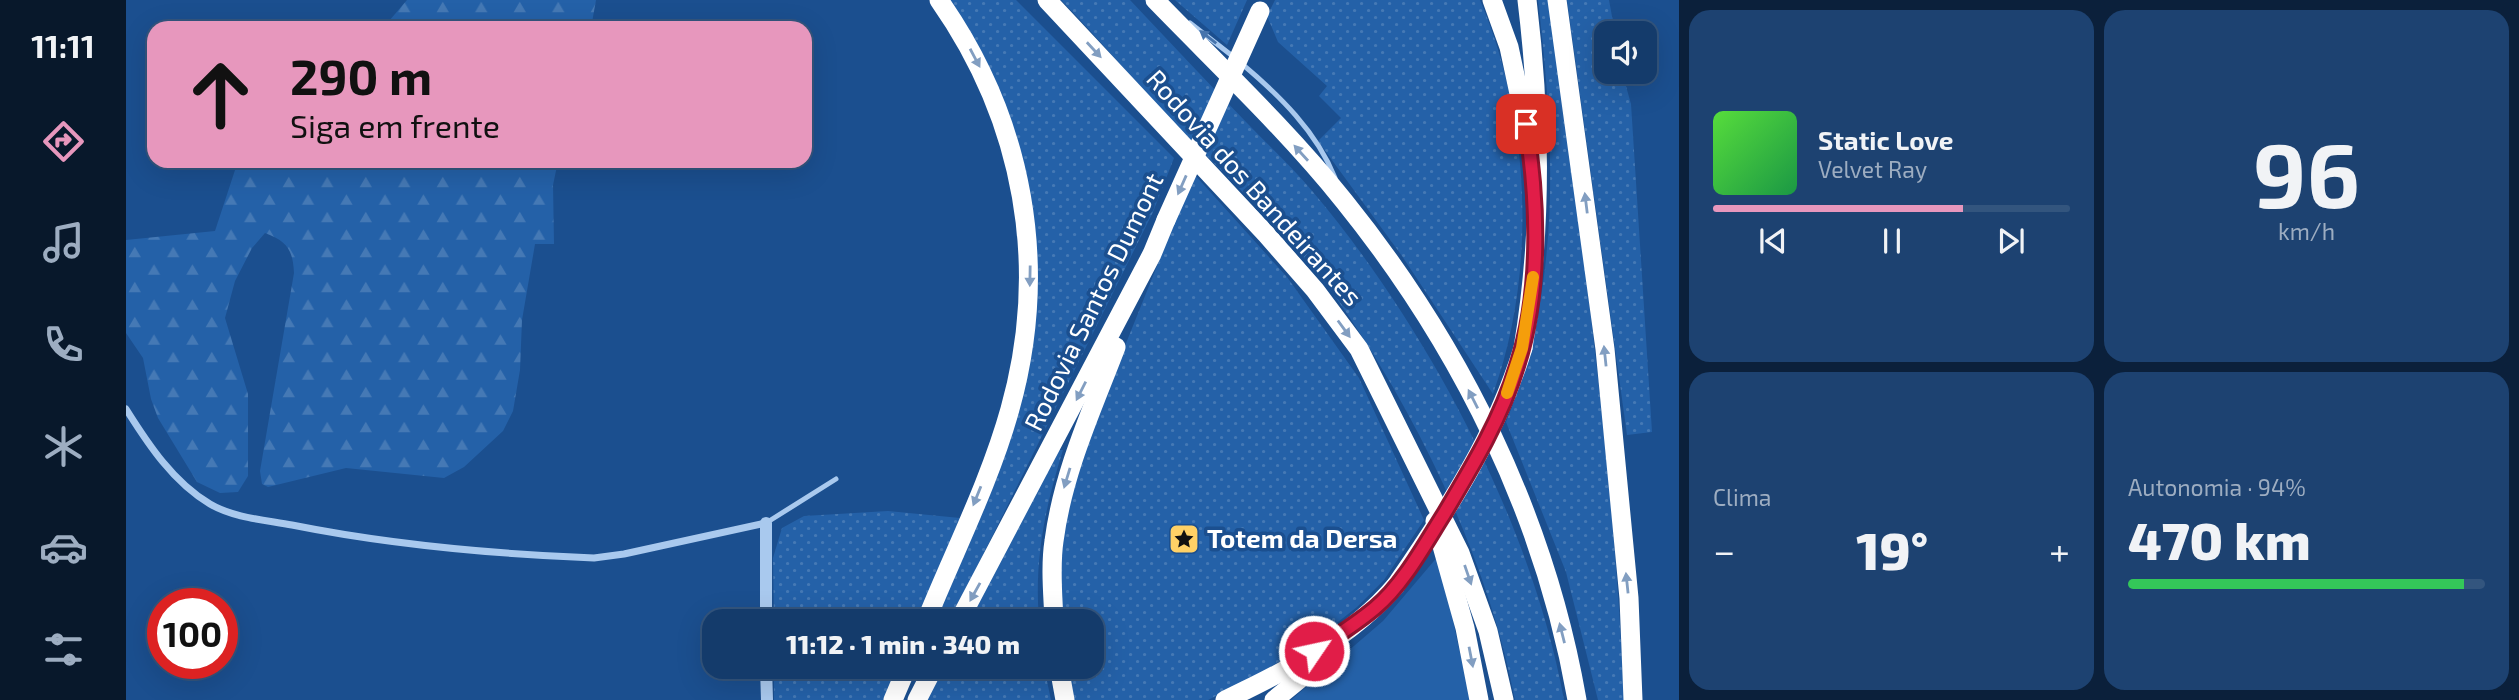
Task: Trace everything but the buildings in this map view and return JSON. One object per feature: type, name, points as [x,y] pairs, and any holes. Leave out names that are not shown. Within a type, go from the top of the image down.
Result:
[{"type":"highway","points":[[931,609],[1009,411],[1024,345],[1030,268],[1025,209],[1010,139],[988,83],[939,0]]},
{"type":"highway","name":"Rodovia dos Bandeirantes","points":[[1047,0],[1207,168],[1315,290],[1359,349],[1460,553],[1488,631],[1504,700]]},
{"type":"highway","points":[[1492,0],[1522,97],[1536,212]]},
{"type":"highway","points":[[1274,700],[1348,639],[1396,586],[1435,528],[1485,444],[1522,348],[1533,276],[1536,212],[1536,93],[1527,0]]},
{"type":"highway","points":[[1557,0],[1605,349],[1629,598],[1633,700]]},
{"type":"highway","name":"Rodovia dos Bandeirantes","points":[[1156,1],[1343,200],[1423,308],[1509,470],[1544,564],[1577,700]]},
{"type":"highway","name":"Rodovia Santos Dumont","points":[[965,609],[1152,254],[1263,6]]},
{"type":"highway","points":[[1054,609],[1053,543],[1062,497],[1078,443],[1152,254]]},
{"type":"highway","points":[[1422,472],[1465,628],[1479,700]]},
{"type":"highway","points":[[1225,700],[1298,663],[1377,607]]},
{"type":"highway","points":[[893,700],[902,679]]},
{"type":"highway","points":[[917,700],[928,679]]},
{"type":"highway","points":[[1061,679],[1065,700]]},
{"type":"street","points":[[126,409],[166,465],[209,503],[237,515],[366,540],[399,545],[594,558],[766,523],[766,609]]},
{"type":"street","points":[[766,679],[766,700]]},
{"type":"lane","points":[[766,523],[836,479]]},
{"type":"green space","points":[[407,0],[596,0],[592,21],[389,21]]},
{"type":"green space","points":[[948,0],[1016,0],[1174,158],[1153,212],[973,575],[955,609],[938,609],[1036,312],[1038,278],[1032,207]]},
{"type":"green space","points":[[1061,0],[1130,0],[1297,174],[1355,246],[1435,366],[1470,431],[1501,498],[1549,633],[1564,700],[1515,700],[1489,599],[1451,501],[1404,406],[1350,318],[1313,268],[1271,221],[1167,116]]},
{"type":"green space","points":[[1175,0],[1247,0],[1227,45]]},
{"type":"green space","points":[[1275,0],[1480,0],[1497,46],[1510,95],[1522,196],[1522,247],[1517,297],[1507,347],[1493,394],[1402,256],[1318,141],[1341,118],[1319,96],[1327,86],[1278,42],[1267,16]]},
{"type":"green space","points":[[1538,0],[1549,0],[1584,262],[1613,524],[1624,700],[1598,700],[1566,572],[1506,422],[1524,370],[1537,319],[1545,267],[1550,161]]},
{"type":"green space","points":[[1567,0],[1609,0],[1613,21],[1594,21],[1594,84],[1625,84],[1631,104],[1652,432],[1627,435]]},
{"type":"green space","points":[[236,168],[557,168],[553,185],[554,244],[535,244],[522,320],[520,370],[513,411],[503,431],[464,467],[444,478],[346,468],[268,487],[262,484],[260,471],[294,273],[287,247],[279,239],[265,233],[252,248],[235,281],[225,318],[248,394],[248,476],[238,492],[220,493],[197,482],[158,418],[151,399],[143,358],[126,333],[126,240],[215,231]]},
{"type":"green space","points":[[1194,174],[1287,277],[1359,378],[1424,520],[1384,580],[1357,607],[1314,641],[1255,676],[1208,700],[1074,700],[1069,679],[1104,679],[1104,609],[1061,609],[1061,548],[1071,492],[1102,403]]},
{"type":"green space","points":[[1059,450],[1063,450],[1042,534],[1038,609],[974,609]]},
{"type":"green space","points":[[888,511],[960,518],[924,609],[774,609],[773,558],[782,528],[804,516]]},
{"type":"green space","points":[[1439,555],[1470,700],[1291,700],[1383,621]]},
{"type":"green space","points":[[774,679],[895,679],[886,700],[774,700]]},
{"type":"green space","points":[[937,679],[1047,679],[1051,700],[926,700]]},
{"type":"slow traffic","points":[[1507,393],[1522,348],[1533,277]]},
{"type":"place","name":"Totem da Dersa","points":[[1184,539]]},
{"type":"route","points":[[1314,651],[1377,607],[1396,586],[1461,485],[1485,444],[1502,407],[1522,348],[1533,276],[1536,212],[1526,124]]}]
